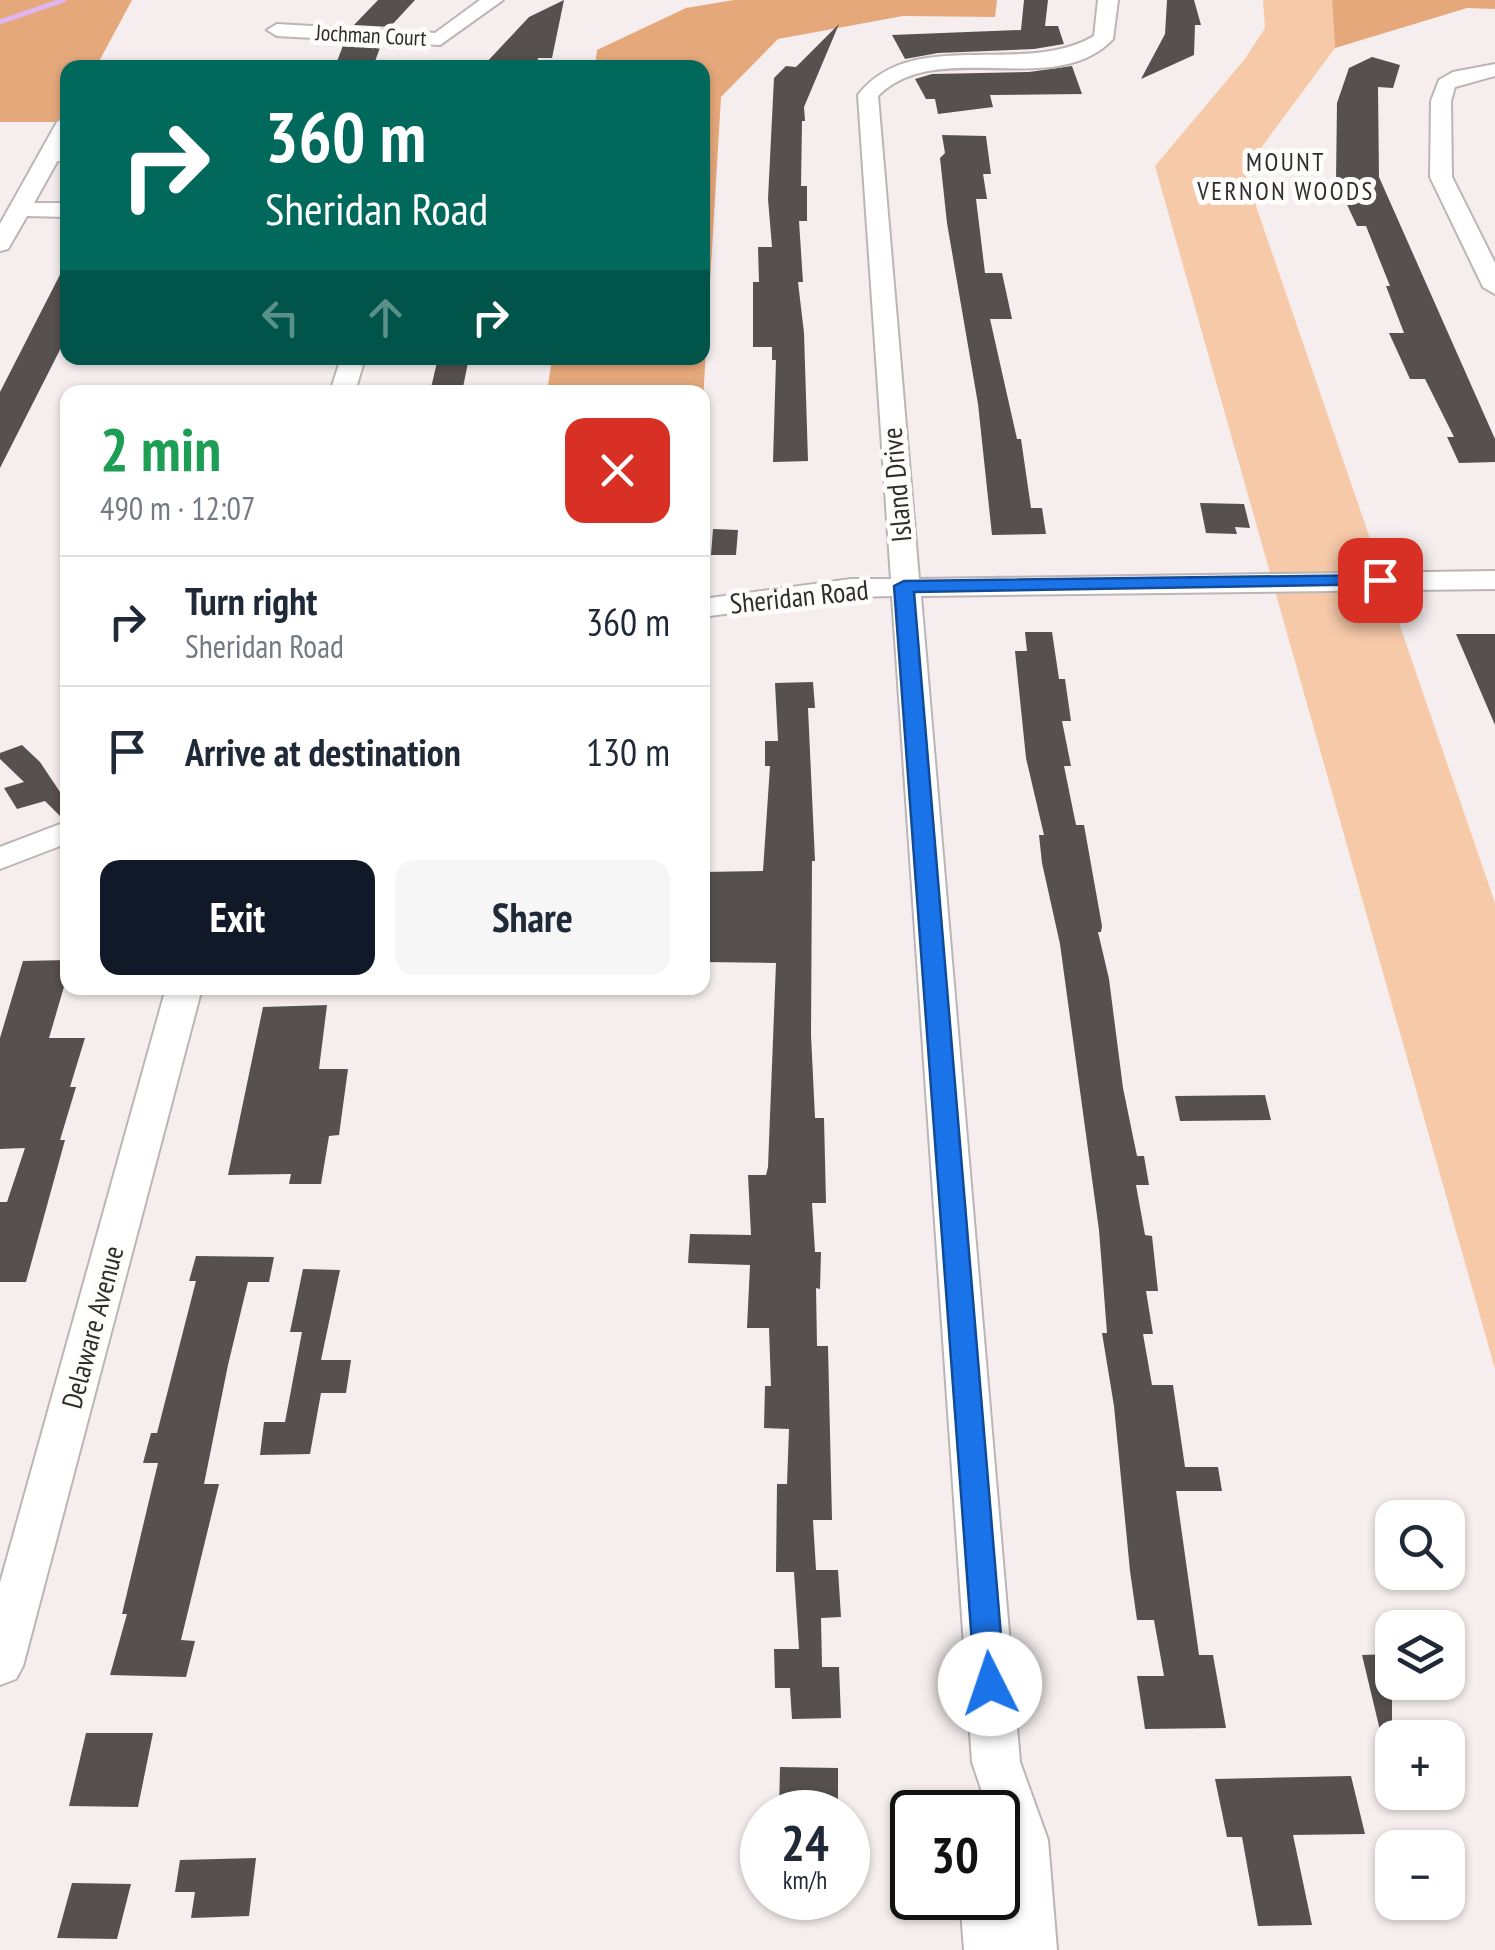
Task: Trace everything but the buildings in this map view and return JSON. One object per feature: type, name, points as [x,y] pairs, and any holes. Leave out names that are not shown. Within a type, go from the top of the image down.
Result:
[{"type":"street","name":"Jochman Court","points":[[276,30],[437,47],[459,21],[493,0]]},
{"type":"street","name":"Island Drive","points":[[1032,1950],[1022,1840],[996,1762],[868,95],[881,80],[916,67],[1036,62],[1083,52],[1103,40],[1108,0]]},
{"type":"street","points":[[1495,70],[1460,76],[1446,84],[1440,101],[1439,149],[1441,177],[1495,288]]},
{"type":"street","points":[[0,244],[19,210],[58,158]]},
{"type":"street","points":[[19,210],[60,210]]},
{"type":"street","name":"Sheridan Road","points":[[710,607],[851,588],[904,586],[1495,580]]},
{"type":"street","points":[[0,859],[60,835]]},
{"type":"street","name":"Delaware Avenue","points":[[0,1666],[182,995]]},
{"type":"street","name":"Island Drive","points":[[990,1790],[996,1762]]},
{"type":"street","points":[[987,1920],[989,1950]]},
{"type":"shaded area","points":[[0,0],[132,0],[100,60],[60,60],[60,122],[0,122]]},
{"type":"shaded area","points":[[734,0],[997,0],[995,17],[903,16],[778,39],[721,97],[710,283],[710,60],[596,60],[597,50],[686,8]]},
{"type":"shaded area","points":[[1263,0],[1332,0],[1335,48],[1244,171],[1495,903],[1495,1369],[1155,166],[1244,60],[1265,28]]},
{"type":"shaded area","points":[[1332,0],[1495,0],[1495,9],[1467,8],[1335,48]]},
{"type":"shaded area","points":[[551,365],[705,365],[704,385],[548,385]]},
{"type":"waterway","points":[[0,22],[64,0]]},
{"type":"district","name":"MOUNT VERNON WOODS","points":[[1286,176]]},
{"type":"route","points":[[990,1684],[904,586],[1380,580]]}]
